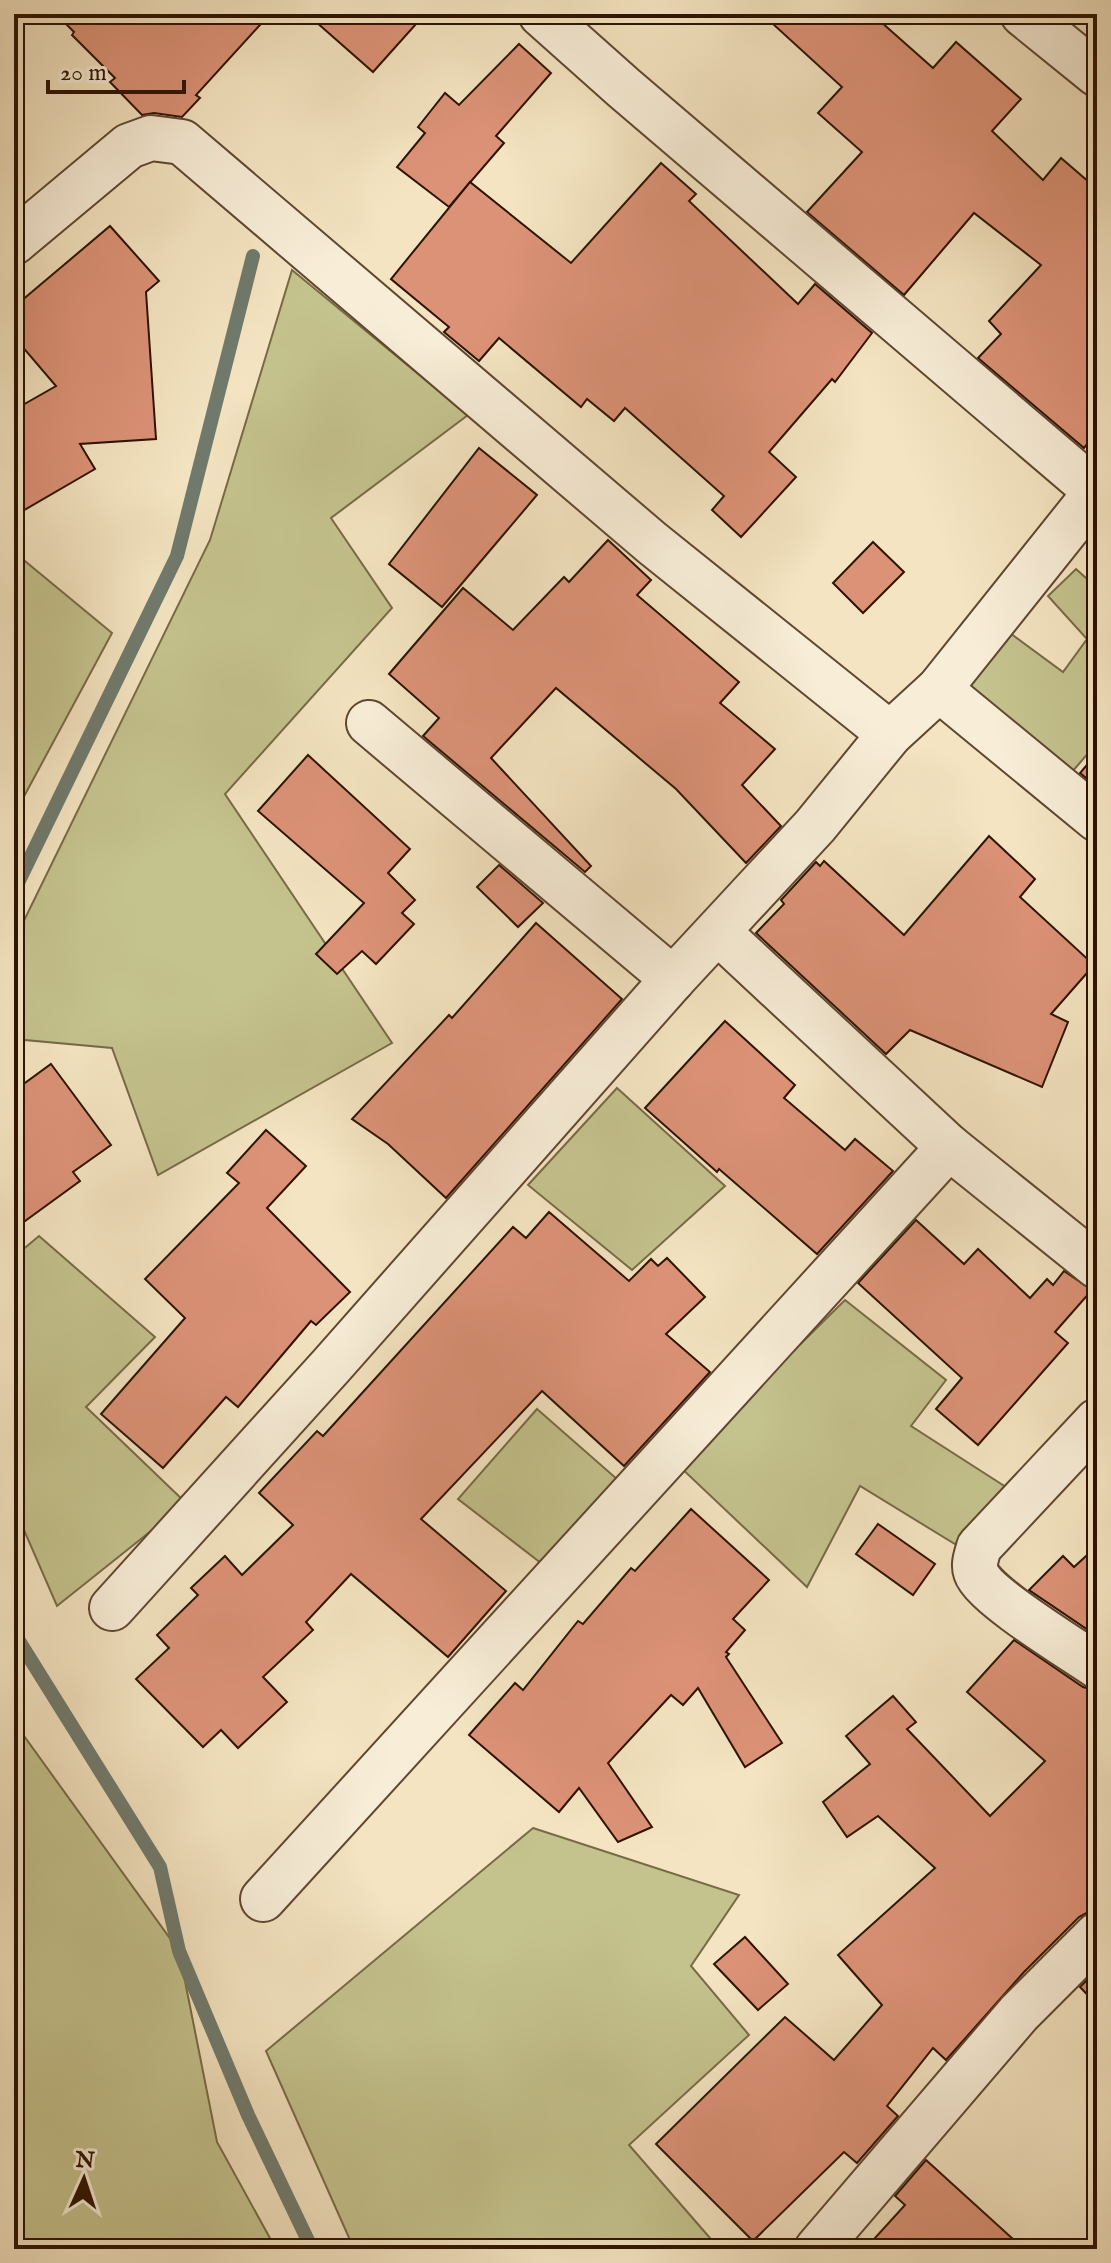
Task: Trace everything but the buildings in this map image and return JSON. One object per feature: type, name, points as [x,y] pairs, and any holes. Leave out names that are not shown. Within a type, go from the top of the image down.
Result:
[{"type":"street","points":[[112,1608],[673,979],[719,933],[815,826],[890,734],[939,689],[1097,492],[541,14]]},
{"type":"street","points":[[1023,14],[1097,74]]},
{"type":"street","points":[[14,242],[129,146],[151,138],[182,142],[652,543],[890,734]]},
{"type":"street","points":[[939,689],[1097,819]]},
{"type":"street","points":[[369,723],[673,979]]},
{"type":"street","points":[[719,933],[949,1147],[1097,1266]]},
{"type":"street","points":[[263,1899],[949,1147]]},
{"type":"street","points":[[1097,1421],[979,1547],[975,1560],[976,1573],[990,1591],[1097,1666]]},
{"type":"street","points":[[817,2249],[1019,2013],[1097,1935]]},
{"type":"shaded area","points":[[292,270],[468,415],[331,518],[392,608],[225,794],[392,1043],[158,1175],[112,1048],[14,1039],[14,941],[210,540]]},
{"type":"shaded area","points":[[14,552],[112,633],[14,815]]},
{"type":"shaded area","points":[[1076,569],[1097,588],[1097,743],[1065,780],[960,686],[1010,633],[1063,672],[1087,639],[1048,596]]},
{"type":"shaded area","points":[[617,1088],[725,1186],[632,1270],[528,1185]]},
{"type":"shaded area","points":[[39,1236],[155,1337],[86,1407],[186,1503],[57,1606],[14,1507],[14,1257]]},
{"type":"shaded area","points":[[845,1300],[946,1380],[911,1426],[1009,1489],[963,1549],[860,1486],[807,1587],[678,1465]]},
{"type":"shaded area","points":[[537,1409],[626,1487],[546,1567],[458,1499]]},
{"type":"shaded area","points":[[14,1722],[179,1951],[217,2142],[276,2249],[14,2249]]},
{"type":"shaded area","points":[[533,1828],[739,1895],[691,1966],[749,2035],[629,2145],[710,2238],[704,2249],[354,2249],[266,2051]]},
{"type":"waterway","points":[[14,891],[177,556],[253,256]]},
{"type":"waterway","points":[[14,1633],[160,1867],[179,1951],[248,2115],[312,2249]]}]
